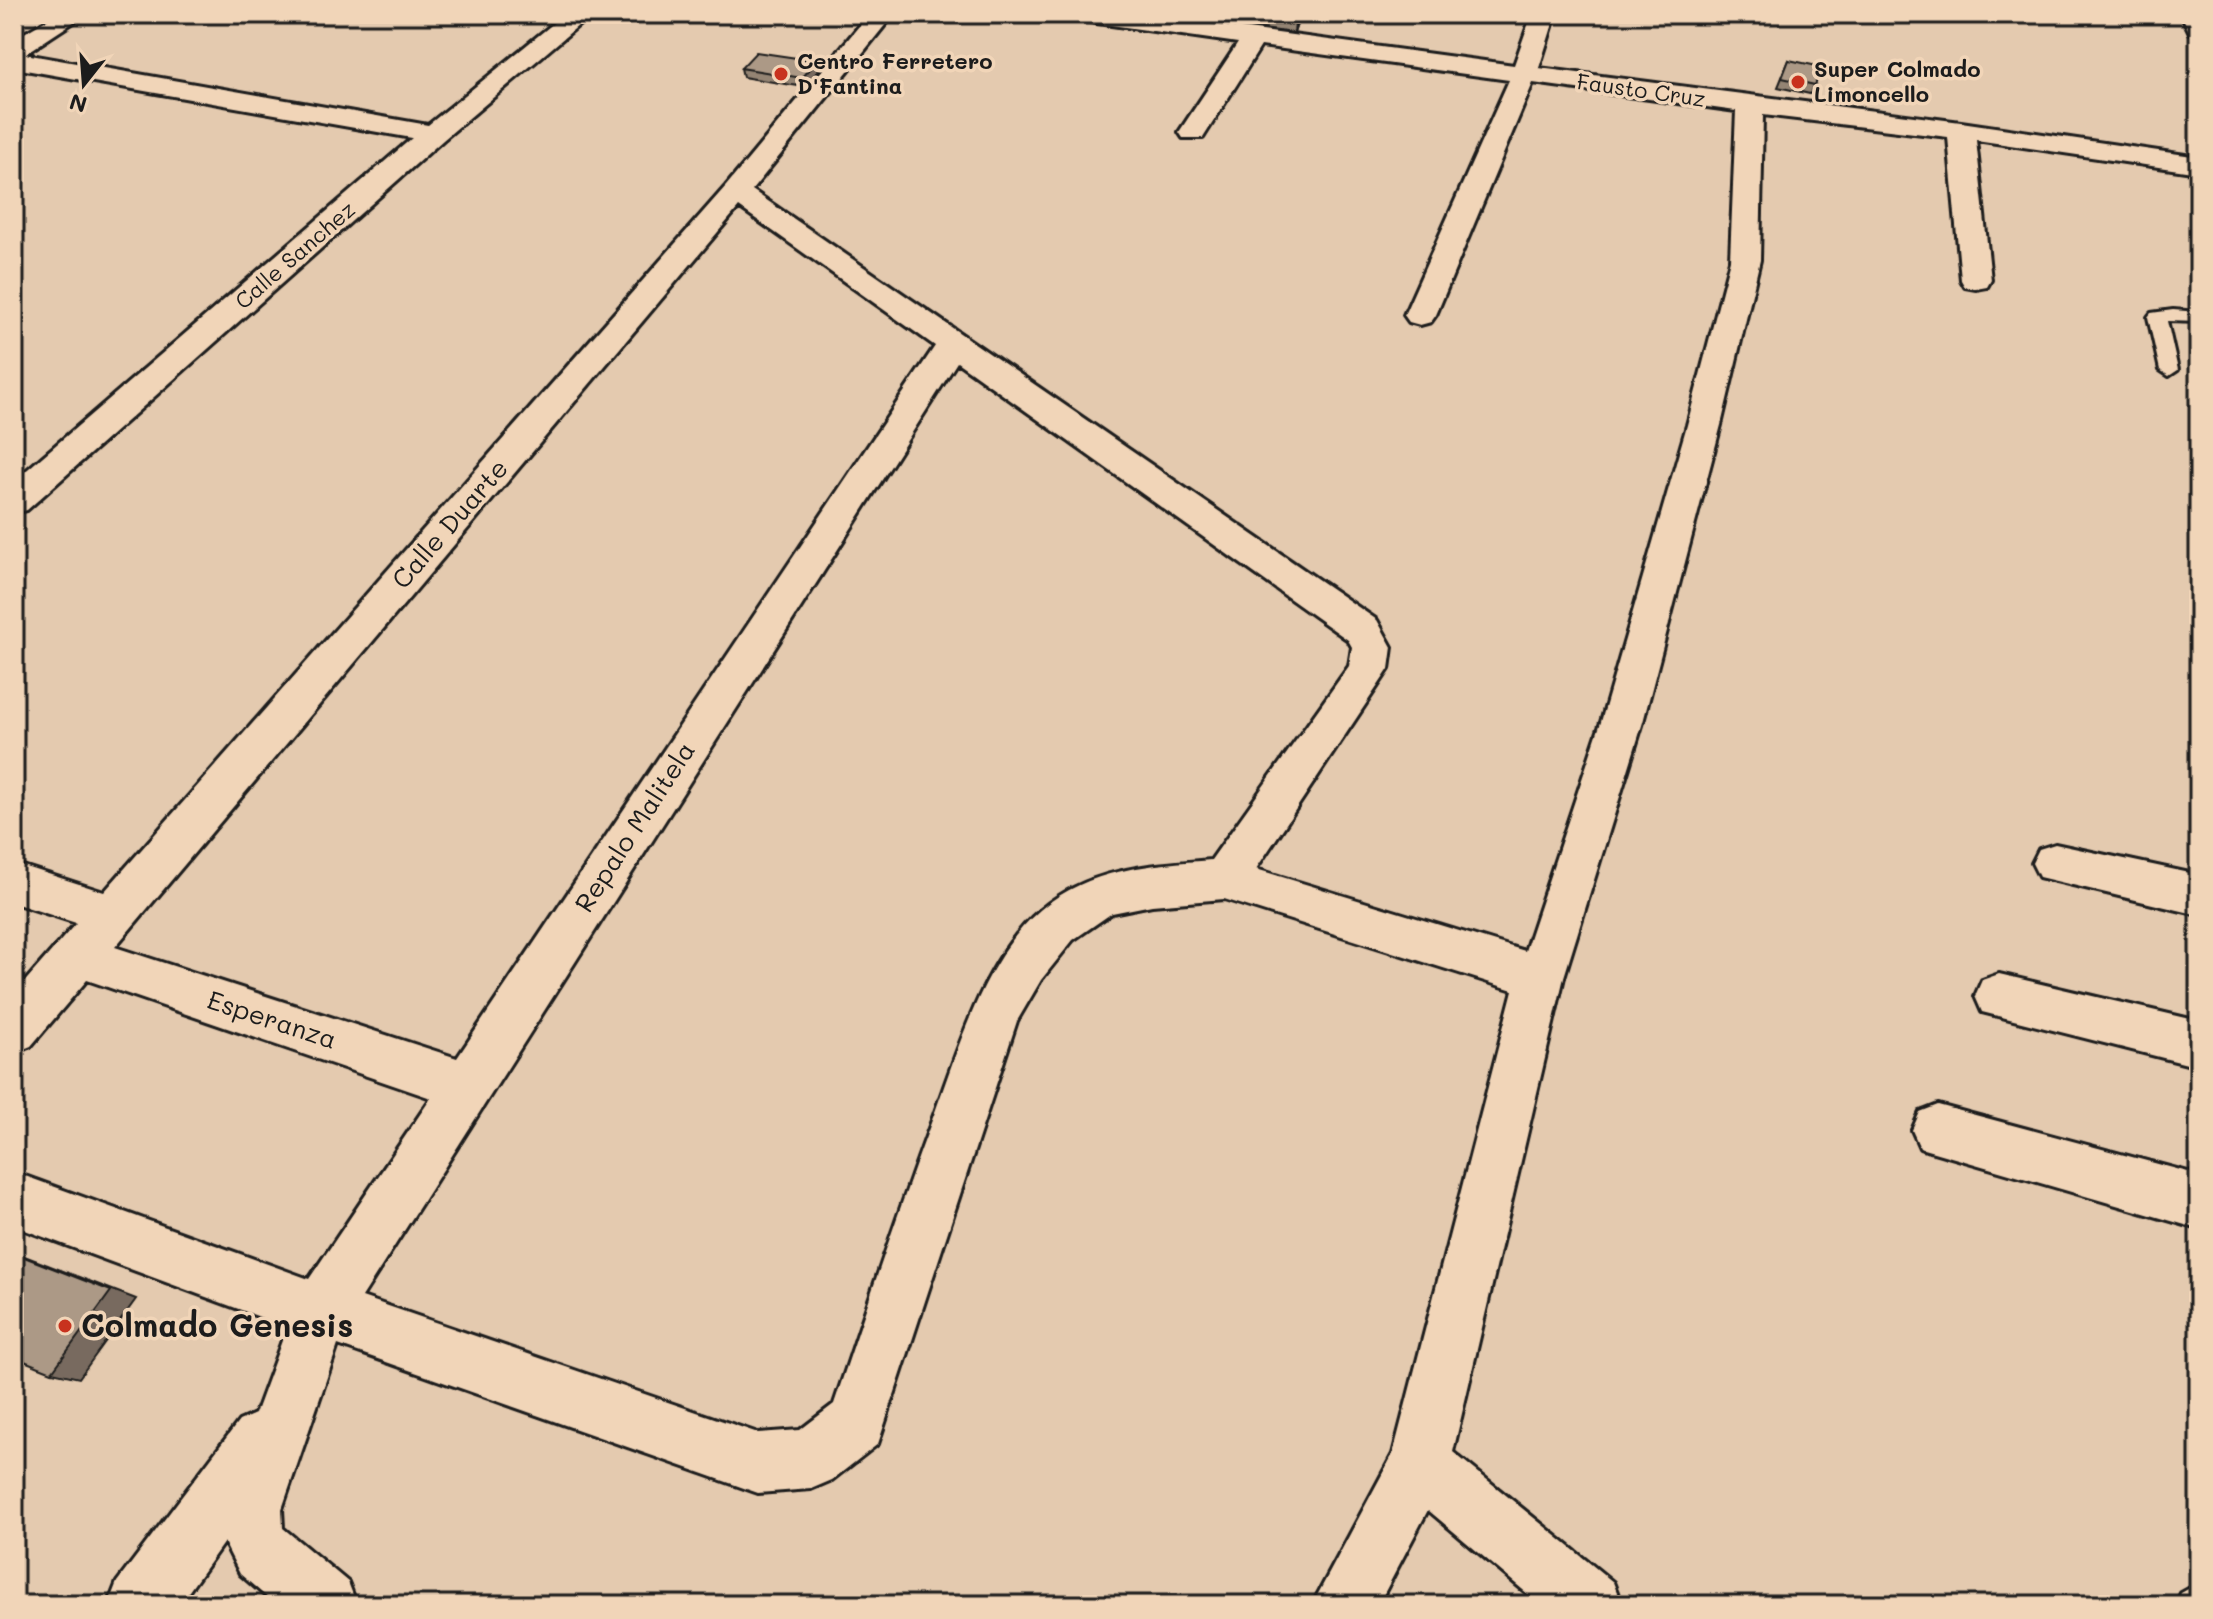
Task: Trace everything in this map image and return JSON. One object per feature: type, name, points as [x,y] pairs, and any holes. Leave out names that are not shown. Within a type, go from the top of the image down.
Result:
[{"type":"street","points":[[14,50],[74,14]]},
{"type":"street","name":"Calle Sanchez","points":[[14,501],[433,134],[580,14]]},
{"type":"street","name":"Calle Duarte","points":[[14,1030],[736,192],[882,14]]},
{"type":"street","name":"Fausto Cruz","points":[[1083,14],[1750,105],[1961,130],[2199,165]]},
{"type":"street","points":[[1420,315],[1524,74],[1544,14]]},
{"type":"street","points":[[2193,14],[2199,28]]},
{"type":"street","points":[[1193,132],[1254,37]]},
{"type":"street","points":[[14,60],[433,134]]},
{"type":"street","points":[[1344,1605],[1420,1464],[1540,977],[1622,722],[1704,425],[1745,260],[1750,105]]},
{"type":"street","points":[[1961,130],[1976,280]]},
{"type":"street","points":[[736,192],[1363,630],[1372,647],[1369,669],[1224,879]]},
{"type":"street","name":"Repalo Malitela","points":[[285,1408],[321,1311],[465,1085],[952,345]]},
{"type":"street","points":[[2055,863],[2199,895]]},
{"type":"street","points":[[14,1199],[321,1311],[758,1463],[811,1459],[857,1423],[943,1160],[996,1012],[1024,965],[1056,925],[1101,895],[1152,885],[1224,879],[1540,977]]},
{"type":"street","points":[[14,883],[113,915]]},
{"type":"street","name":"Esperanza","points":[[78,956],[465,1085]]},
{"type":"street","points":[[1999,996],[2199,1044]]},
{"type":"street","points":[[1938,1130],[2199,1202]]},
{"type":"street","points":[[140,1605],[285,1408]]},
{"type":"street","points":[[285,1408],[251,1509],[252,1535],[262,1552],[325,1605]]},
{"type":"street","points":[[1420,1464],[1590,1605]]},
{"type":"lane","points":[[2169,370],[2157,317],[2199,317]]},
{"type":"lane","points":[[2193,1605],[2199,1600]]},
{"type":"building","points":[[756,52],[817,61],[802,78],[741,68]]},
{"type":"building","points":[[1789,60],[1822,67],[1815,85],[1782,78]]},
{"type":"building","name":"Colmado Genesis","points":[[14,1253],[111,1291],[52,1372],[14,1357]]},
{"type":"place","name":"Centro Ferretero D'Fantina","points":[[781,74]]},
{"type":"place","name":"Super Colmado Limoncello","points":[[1798,82]]},
{"type":"place","name":"Colmado Genesis","points":[[65,1326]]}]
